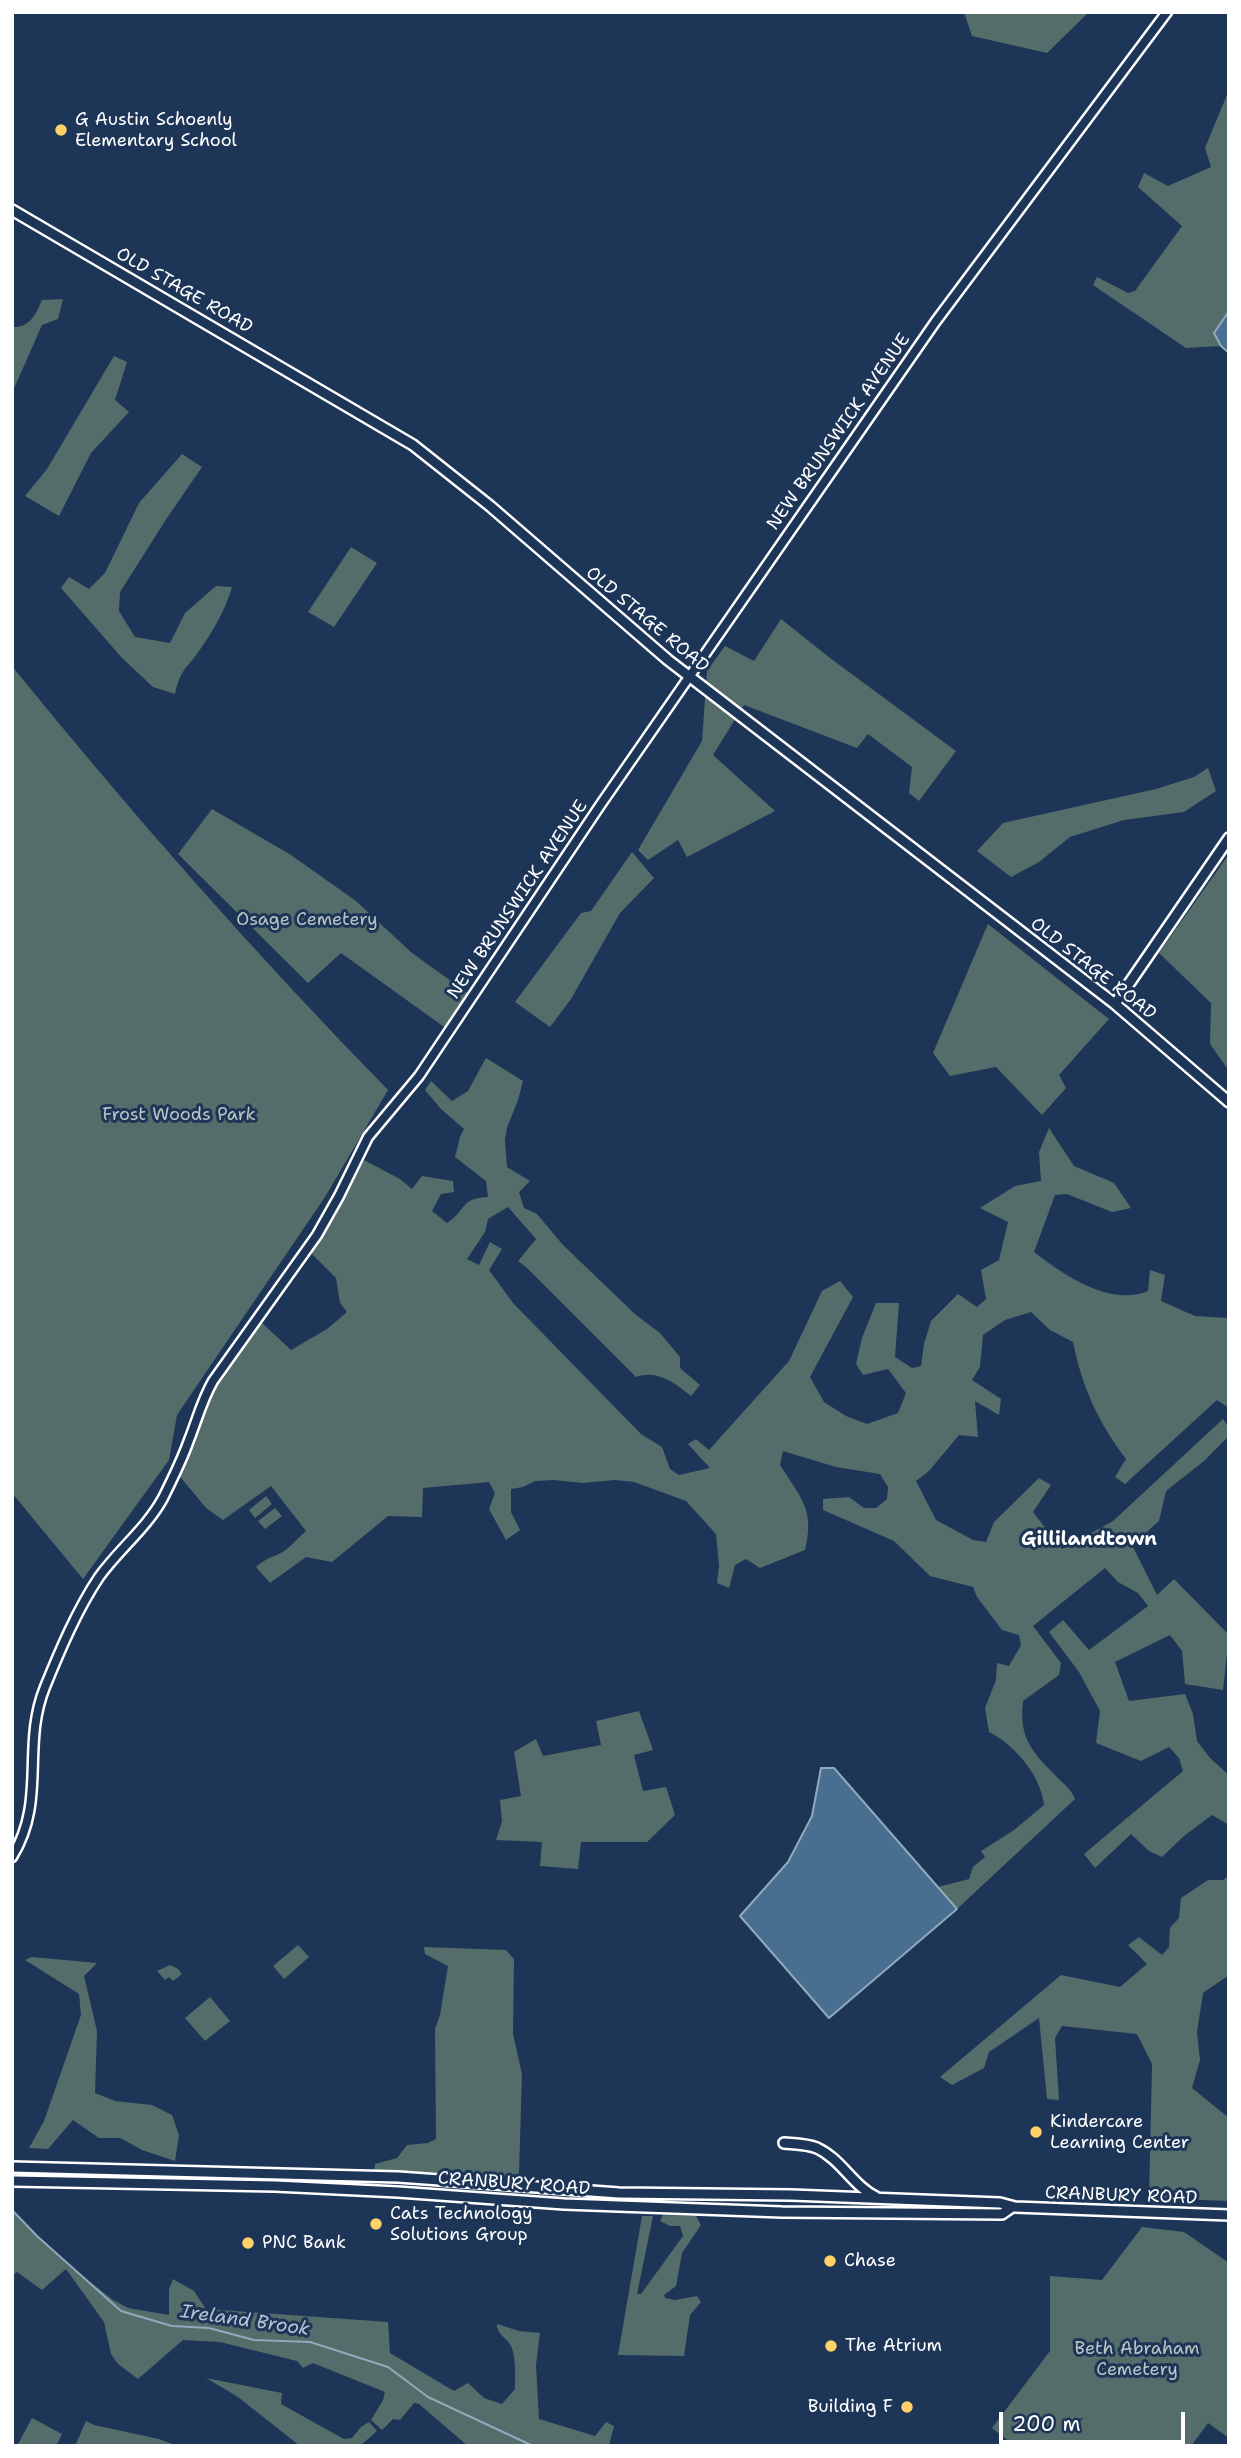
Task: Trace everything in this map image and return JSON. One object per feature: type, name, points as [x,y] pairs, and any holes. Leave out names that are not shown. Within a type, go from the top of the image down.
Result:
[{"type":"main road","name":"OLD STAGE ROAD","points":[[12,210],[413,445],[490,506],[689,677],[1115,1004],[1229,1101]]},
{"type":"main road","points":[[1115,1004],[1229,838]]},
{"type":"main road","points":[[784,2143],[816,2148],[827,2154],[859,2187],[881,2200]]},
{"type":"main road","name":"CRANBURY ROAD","points":[[12,2167],[398,2176],[618,2193],[792,2195],[1229,2216]]},
{"type":"main road","name":"CRANBURY ROAD","points":[[12,2181],[275,2186],[564,2204],[782,2212],[1002,2214],[1012,2207]]},
{"type":"street","name":"NEW BRUNSWICK AVENUE","points":[[12,1857],[25,1834],[31,1810],[34,1728],[40,1700],[100,1575],[138,1534],[157,1507],[189,1441],[206,1392],[317,1235],[368,1137],[419,1076],[689,677],[936,321],[1167,12]]},
{"type":"green space","points":[[964,12],[1089,12],[1047,53],[972,36]]},
{"type":"green space","points":[[1229,90],[1229,311],[1214,333],[1221,346],[1186,348],[1093,285],[1097,277],[1128,293],[1135,291],[1182,226],[1138,187],[1144,173],[1168,186],[1211,167],[1205,148]]},
{"type":"green space","points":[[63,299],[58,319],[42,325],[12,393],[12,327],[28,323],[42,300]]},
{"type":"green space","points":[[114,356],[127,362],[115,400],[129,412],[91,453],[59,516],[25,496],[47,469]]},
{"type":"green space","points":[[182,454],[202,467],[120,592],[119,611],[135,637],[170,643],[185,613],[216,586],[232,587],[214,628],[182,674],[175,694],[153,687],[122,658],[61,588],[69,577],[89,589],[105,573],[139,503]]},
{"type":"green space","points":[[351,547],[377,563],[334,627],[308,612]]},
{"type":"green space","points":[[781,619],[956,751],[919,801],[909,793],[912,767],[868,734],[857,748],[744,705],[713,755],[775,811],[687,857],[678,840],[648,860],[638,850],[702,741],[707,671],[725,646],[754,661]]},
{"type":"green space","name":"Frost Woods Park","points":[[12,666],[195,882],[388,1090],[325,1197],[177,1415],[169,1460],[83,1579],[12,1493]]},
{"type":"green space","points":[[1208,768],[1216,791],[1184,812],[1124,820],[1070,837],[1039,862],[1011,877],[977,851],[1003,823],[1156,789],[1194,777]]},
{"type":"green space","name":"Osage Cemetery","points":[[212,809],[291,855],[356,901],[412,953],[469,994],[447,1029],[341,953],[308,983],[178,854]]},
{"type":"green space","points":[[632,852],[654,878],[620,913],[571,999],[550,1027],[515,1002],[581,913],[591,911]]},
{"type":"green space","points":[[1229,854],[1229,1071],[1210,1044],[1211,1003],[1159,953]]},
{"type":"green space","points":[[988,924],[1109,1019],[1059,1075],[1066,1088],[1042,1115],[996,1067],[950,1076],[933,1053]]},
{"type":"green space","points":[[486,1058],[523,1081],[505,1140],[507,1167],[530,1181],[519,1192],[524,1208],[537,1214],[563,1245],[636,1315],[660,1333],[680,1357],[680,1368],[700,1385],[691,1396],[659,1376],[636,1377],[518,1261],[536,1239],[508,1207],[488,1219],[485,1232],[467,1259],[479,1265],[490,1242],[502,1249],[489,1270],[513,1303],[641,1434],[662,1447],[670,1469],[679,1475],[710,1468],[688,1444],[696,1439],[709,1450],[789,1361],[822,1291],[840,1281],[853,1297],[810,1377],[824,1402],[846,1416],[867,1424],[898,1413],[906,1393],[888,1369],[863,1375],[856,1364],[862,1338],[876,1303],[899,1303],[895,1357],[912,1368],[921,1366],[931,1321],[958,1294],[977,1307],[986,1299],[981,1270],[999,1260],[1008,1222],[980,1208],[1015,1186],[1041,1181],[1039,1152],[1049,1128],[1074,1166],[1114,1183],[1131,1208],[1112,1212],[1067,1194],[1055,1195],[1034,1252],[1073,1279],[1103,1292],[1118,1295],[1148,1291],[1150,1270],[1165,1275],[1161,1301],[1195,1316],[1229,1318],[1229,1408],[1217,1400],[1125,1484],[1115,1477],[1126,1459],[1092,1404],[1073,1342],[1050,1330],[1031,1312],[1005,1320],[983,1335],[980,1367],[972,1380],[1001,1399],[999,1415],[975,1401],[978,1437],[959,1435],[929,1471],[916,1481],[936,1520],[973,1540],[986,1542],[994,1522],[1039,1478],[1051,1485],[1033,1512],[1062,1549],[1113,1521],[1223,1419],[1229,1428],[1229,1436],[1204,1461],[1166,1491],[1159,1521],[1132,1545],[1157,1595],[1174,1579],[1229,1635],[1223,1690],[1185,1684],[1182,1651],[1170,1635],[1115,1662],[1129,1701],[1185,1694],[1193,1714],[1197,1741],[1210,1758],[1229,1775],[1229,1825],[1212,1815],[1162,1857],[1149,1851],[1131,1834],[1095,1868],[1084,1854],[1183,1771],[1179,1758],[1169,1747],[1141,1761],[1096,1743],[1100,1711],[1079,1672],[1049,1632],[1063,1620],[1089,1650],[1148,1606],[1138,1593],[1118,1582],[1105,1568],[1033,1626],[1061,1663],[1059,1675],[1023,1701],[1023,1724],[1028,1742],[1038,1757],[1069,1788],[1075,1799],[957,1909],[938,1887],[969,1879],[973,1867],[985,1857],[981,1851],[1014,1830],[1044,1805],[1038,1783],[1025,1762],[1008,1745],[989,1732],[985,1708],[996,1680],[997,1663],[1009,1666],[1021,1645],[1019,1635],[1002,1630],[977,1597],[973,1587],[930,1576],[894,1541],[823,1510],[823,1499],[849,1497],[864,1508],[876,1508],[887,1499],[888,1487],[880,1474],[836,1467],[783,1451],[780,1465],[800,1496],[807,1514],[808,1536],[805,1550],[760,1568],[746,1559],[735,1565],[729,1588],[717,1583],[719,1566],[716,1534],[686,1501],[634,1482],[615,1480],[583,1483],[535,1481],[511,1489],[511,1512],[520,1530],[506,1540],[489,1509],[495,1493],[489,1482],[423,1488],[422,1517],[388,1516],[332,1562],[306,1557],[270,1583],[256,1567],[285,1551],[306,1531],[271,1486],[223,1520],[206,1508],[177,1473],[208,1398],[261,1322],[291,1350],[327,1329],[347,1312],[340,1303],[336,1278],[309,1251],[364,1160],[400,1179],[412,1189],[422,1176],[453,1181],[454,1192],[441,1194],[432,1211],[447,1223],[472,1200],[488,1197],[486,1181],[455,1157],[464,1129],[441,1109],[425,1090],[431,1081],[452,1101],[468,1091]]},
{"type":"green space","points":[[266,1496],[272,1504],[255,1518],[249,1510]]},
{"type":"green space","points":[[275,1508],[282,1516],[265,1529],[258,1521]]},
{"type":"green space","points":[[639,1711],[653,1750],[634,1755],[643,1791],[666,1787],[675,1815],[647,1842],[581,1842],[578,1869],[540,1866],[542,1842],[496,1840],[502,1821],[500,1800],[521,1796],[514,1752],[536,1739],[543,1756],[601,1745],[596,1721]]},
{"type":"green space","points":[[1229,1876],[1229,1975],[1203,1993],[1197,2032],[1200,2060],[1192,2088],[1229,2118],[1229,2201],[1149,2198],[1152,2064],[1137,2034],[1062,2026],[1055,2038],[1059,2100],[1047,2099],[1039,2018],[989,2052],[984,2068],[952,2085],[940,2077],[1061,1975],[1120,1987],[1147,1964],[1128,1945],[1139,1937],[1162,1955],[1169,1947],[1170,1928],[1179,1918],[1181,1898],[1208,1880],[1223,1880]]},
{"type":"green space","points":[[298,1945],[309,1957],[284,1979],[273,1966]]},
{"type":"green space","points":[[424,1947],[506,1950],[514,1959],[513,2034],[522,2074],[519,2174],[515,2180],[507,2182],[374,2172],[375,2164],[397,2158],[407,2145],[428,2143],[436,2139],[435,2029],[448,1966],[425,1954]]},
{"type":"green space","points":[[32,1957],[97,1963],[84,1976],[97,2031],[95,2093],[115,2101],[152,2105],[172,2115],[179,2135],[175,2161],[142,2150],[120,2138],[99,2138],[73,2120],[48,2149],[29,2148],[44,2121],[81,2015],[79,1994],[25,1960]]},
{"type":"green space","points":[[170,1965],[182,1974],[173,1981],[169,1977],[165,1980],[157,1971]]},
{"type":"green space","points":[[210,1997],[230,2021],[205,2041],[185,2018]]},
{"type":"green space","points":[[12,2210],[66,2263],[113,2300],[128,2308],[169,2315],[169,2289],[173,2279],[194,2291],[206,2309],[388,2322],[390,2353],[454,2391],[468,2383],[484,2398],[502,2404],[515,2389],[515,2363],[512,2348],[497,2324],[519,2331],[540,2333],[536,2365],[539,2419],[595,2436],[606,2422],[614,2426],[609,2446],[468,2446],[419,2404],[414,2403],[400,2420],[393,2419],[382,2430],[371,2420],[385,2392],[313,2363],[303,2368],[297,2361],[220,2342],[183,2340],[138,2379],[118,2364],[111,2354],[104,2322],[66,2269],[42,2290],[17,2272],[12,2276]]},
{"type":"green space","points":[[663,2215],[696,2216],[701,2225],[682,2253],[676,2286],[664,2295],[665,2298],[675,2300],[697,2296],[701,2302],[690,2315],[684,2356],[618,2355],[642,2216],[653,2216],[637,2294],[641,2294],[683,2236],[680,2226],[670,2226],[660,2221]]},
{"type":"green space","name":"Beth Abraham Cemetery","points":[[1142,2227],[1184,2232],[1229,2263],[1229,2438],[1208,2423],[1191,2446],[1015,2446],[992,2428],[1050,2351],[1050,2276],[1102,2280]]},
{"type":"green space","points":[[206,2378],[282,2393],[281,2404],[344,2439],[352,2438],[369,2422],[377,2431],[360,2446],[300,2446],[238,2397]]},
{"type":"green space","points":[[32,2418],[62,2434],[56,2446],[12,2446],[18,2444]]},
{"type":"green space","points":[[86,2421],[159,2439],[177,2446],[75,2446]]},
{"type":"water","points":[[1229,311],[1229,353],[1221,346],[1214,333]]},
{"type":"water","points":[[821,1768],[834,1768],[957,1909],[829,2018],[740,1916],[788,1862],[812,1816]]},
{"type":"waterway","name":"Ireland Brook","points":[[12,2210],[121,2311],[172,2326],[209,2328],[254,2340],[310,2342],[388,2367],[428,2397],[533,2446]]},
{"type":"place","name":"G Austin Schoenly Elementary School","points":[[61,130]]},
{"type":"place","name":"Kindercare Learning Center","points":[[1036,2132]]},
{"type":"place","name":"Cats Technology Solutions Group","points":[[376,2224]]},
{"type":"place","name":"PNC Bank","points":[[248,2243]]},
{"type":"place","name":"Chase","points":[[830,2261]]},
{"type":"place","name":"The Atrium","points":[[831,2346]]},
{"type":"place","name":"Building F","points":[[907,2407]]},
{"type":"district","name":"Gillilandtown","points":[[1089,1540]]}]
